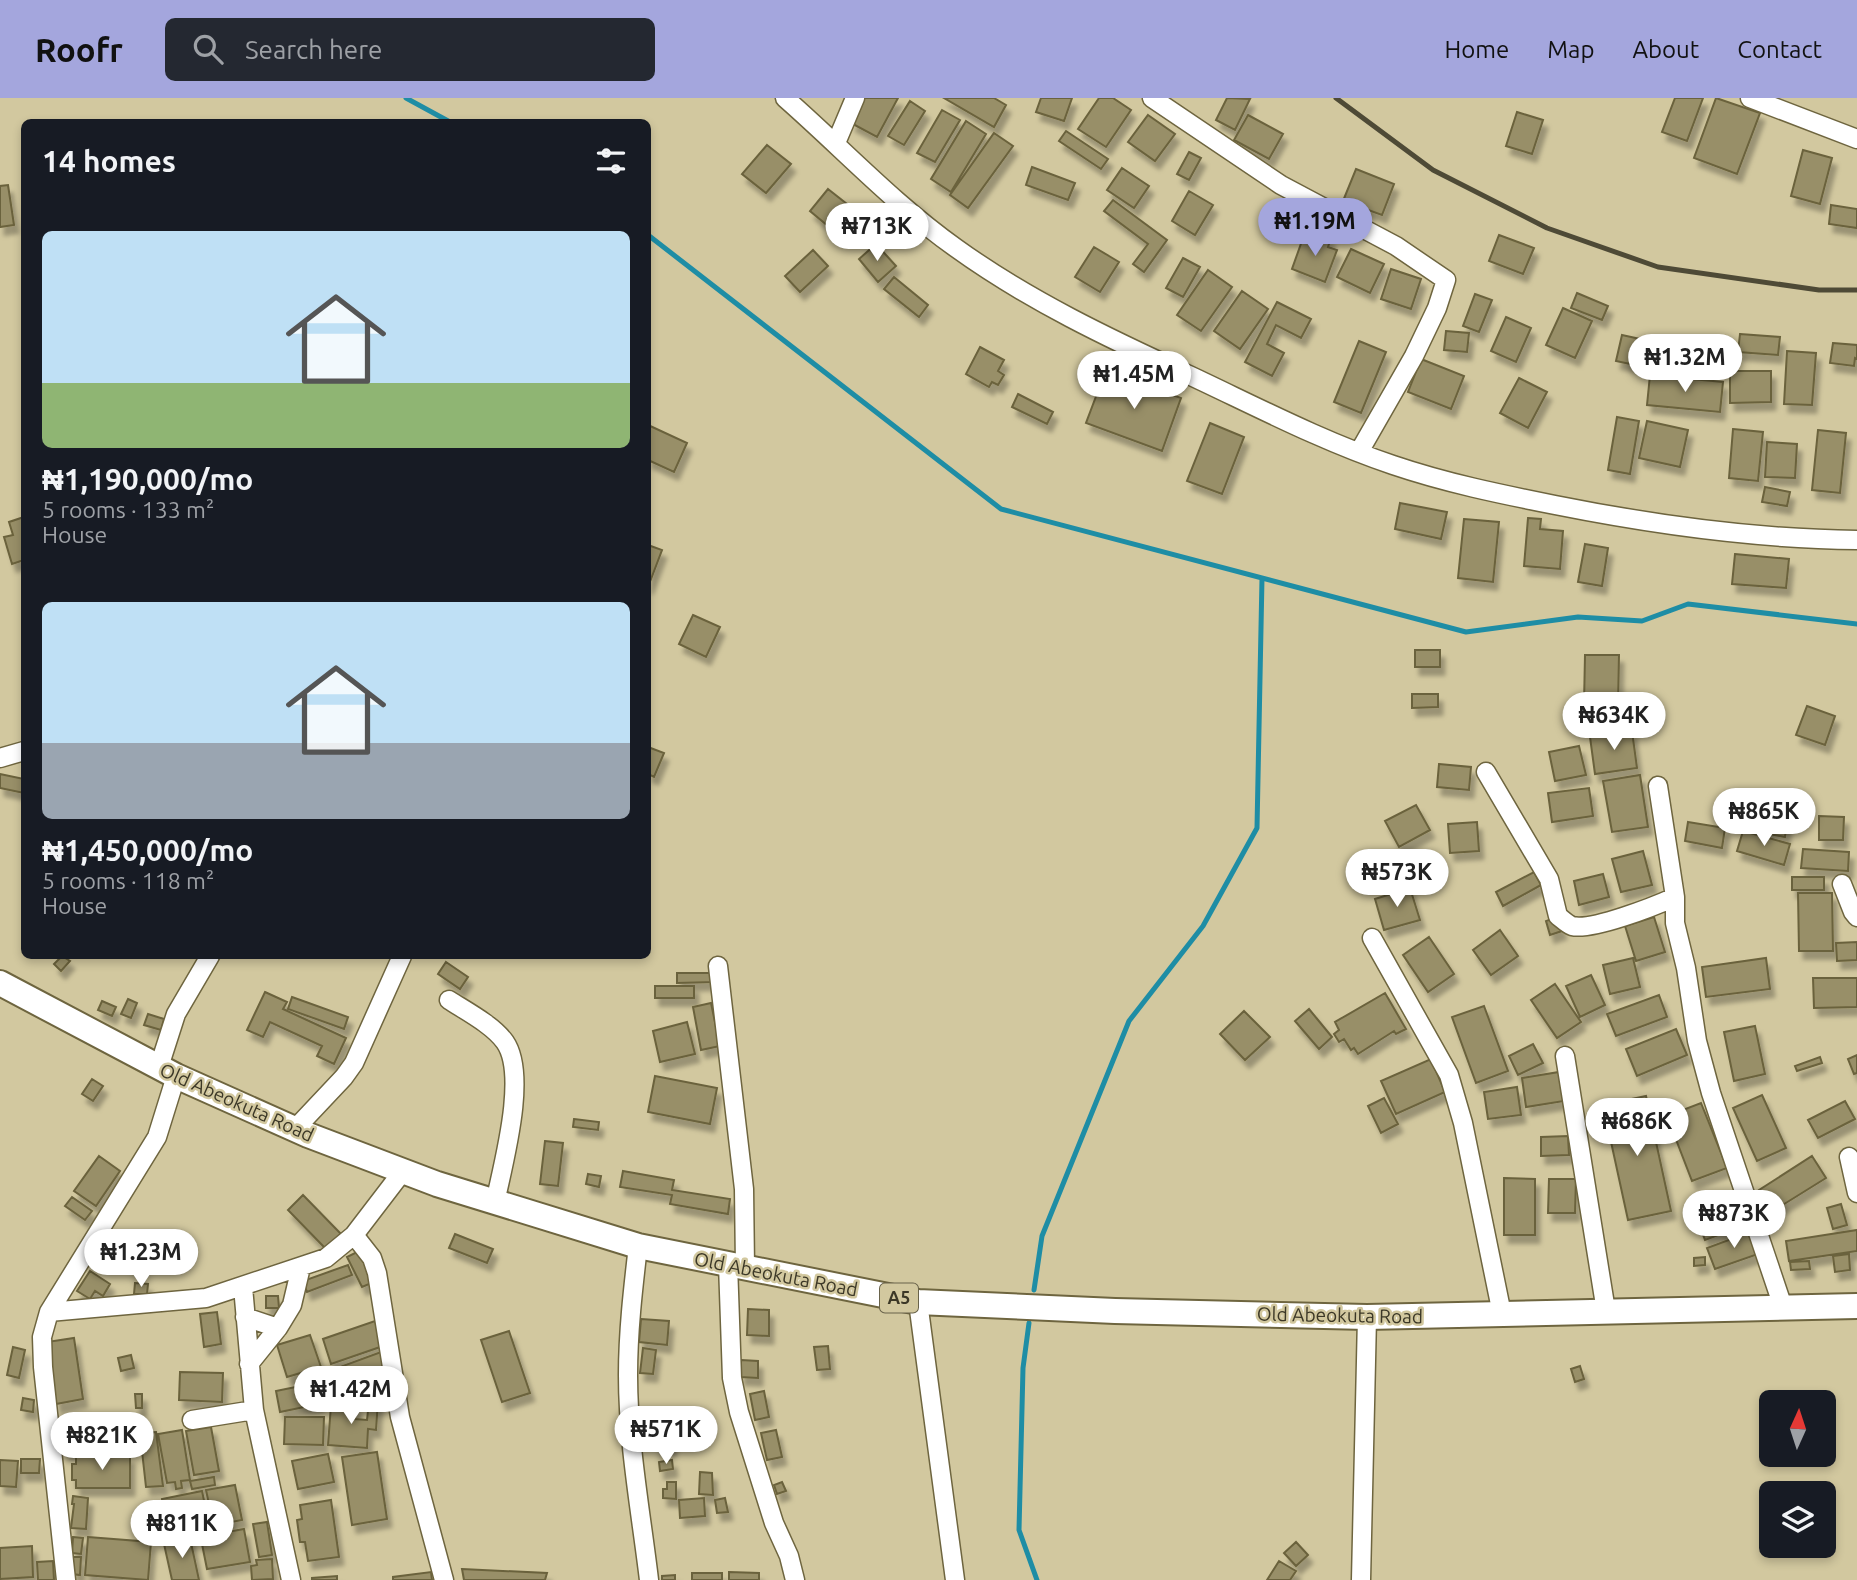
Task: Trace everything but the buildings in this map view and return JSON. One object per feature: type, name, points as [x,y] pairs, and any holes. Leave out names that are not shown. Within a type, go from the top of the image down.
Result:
[{"type":"highway","name":"Old Abeokuta Road","points":[[0,983],[167,1072],[295,1129],[495,1203],[638,1246],[918,1302],[1115,1311],[1367,1317],[1857,1306]]},
{"type":"street","points":[[785,98],[920,221],[997,275],[1123,345],[1359,452],[1458,486],[1594,513],[1792,539],[1857,540]]},
{"type":"street","points":[[836,143],[855,98]]},
{"type":"street","points":[[1152,98],[1282,186],[1396,246],[1446,280],[1437,308],[1414,356],[1359,452]]},
{"type":"street","points":[[1751,98],[1857,139]]},
{"type":"street","points":[[0,758],[21,752]]},
{"type":"street","points":[[1486,772],[1549,879],[1558,916],[1571,926],[1587,926],[1649,909],[1675,897]]},
{"type":"street","points":[[1658,786],[1675,897],[1675,923],[1700,1054],[1783,1307]]},
{"type":"street","points":[[1842,884],[1857,917]]},
{"type":"street","points":[[1372,938],[1450,1075],[1464,1123],[1502,1314]]},
{"type":"street","points":[[66,1580],[42,1337],[49,1312],[157,1137],[176,1014],[208,959]]},
{"type":"street","points":[[295,1129],[354,1063],[401,959]]},
{"type":"street","points":[[718,966],[744,1189],[736,1266],[732,1378],[738,1412],[795,1580]]},
{"type":"street","points":[[449,1000],[478,1018],[505,1042],[516,1071],[511,1125],[495,1203]]},
{"type":"street","points":[[1565,1056],[1606,1311]]},
{"type":"street","points":[[1849,1157],[1857,1194]]},
{"type":"street","points":[[49,1312],[206,1298],[326,1258],[354,1234],[403,1171]]},
{"type":"street","points":[[354,1234],[372,1258],[377,1273],[400,1417],[444,1580]]},
{"type":"street","points":[[638,1246],[628,1376],[632,1441],[649,1580]]},
{"type":"street","points":[[249,1364],[278,1328],[292,1305],[301,1267]]},
{"type":"street","points":[[243,1287],[254,1410],[290,1580]]},
{"type":"street","points":[[918,1302],[955,1580]]},
{"type":"street","points":[[246,1317],[278,1328]]},
{"type":"street","points":[[1361,1580],[1367,1317]]},
{"type":"street","points":[[192,1420],[254,1410]]},
{"type":"waterway","points":[[406,98],[444,119]]},
{"type":"waterway","points":[[651,237],[1001,509],[1466,632],[1578,617],[1642,621],[1688,604],[1857,624]]},
{"type":"waterway","points":[[1034,1290],[1042,1236],[1129,1021],[1203,926],[1257,828],[1262,578]]},
{"type":"waterway","points":[[1029,1323],[1023,1368],[1019,1530],[1037,1580]]},
{"type":"railway","points":[[1336,98],[1433,170],[1547,228],[1658,267],[1819,290],[1857,290]]}]
